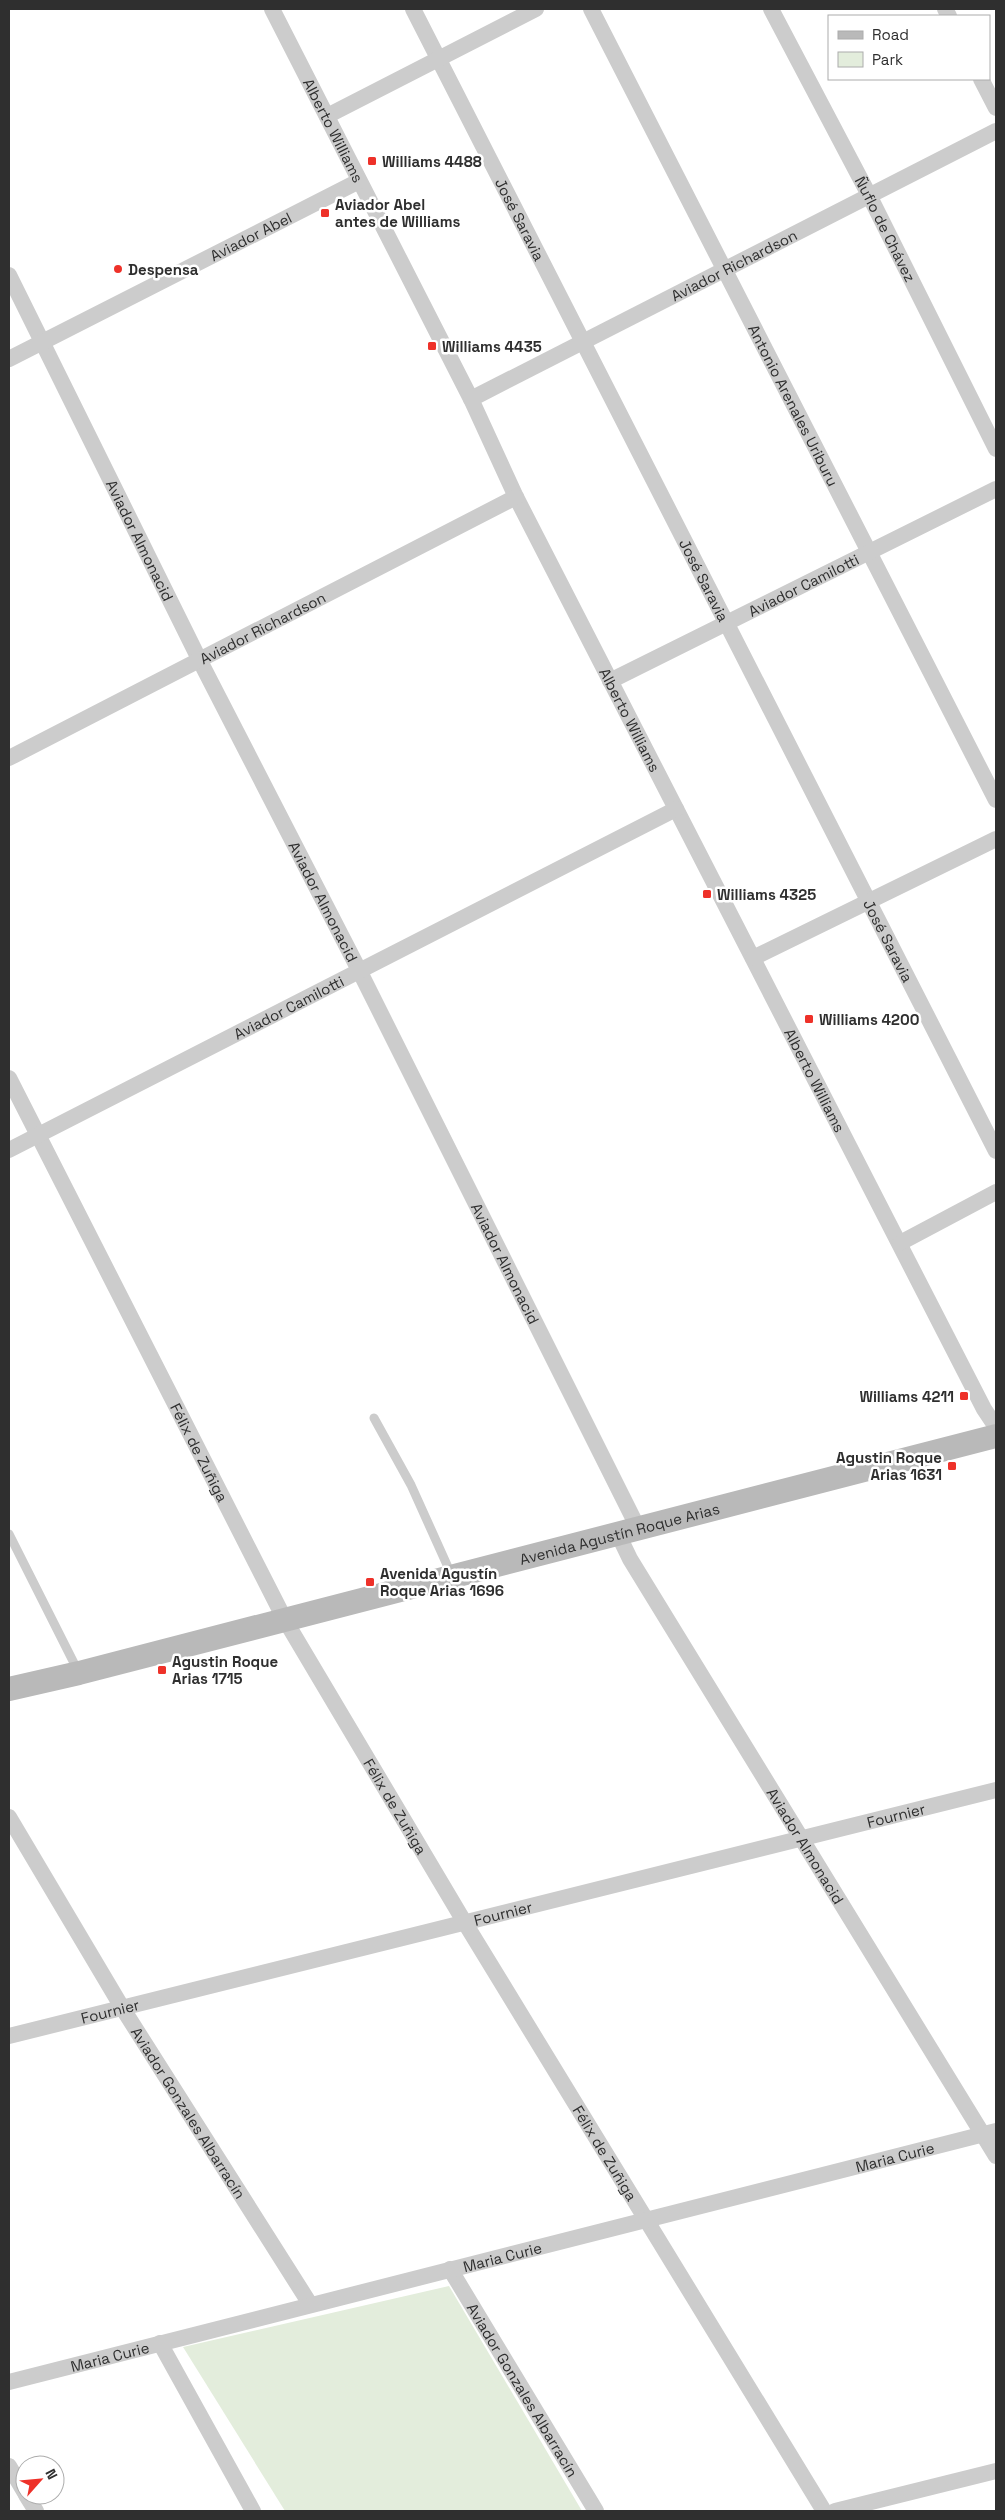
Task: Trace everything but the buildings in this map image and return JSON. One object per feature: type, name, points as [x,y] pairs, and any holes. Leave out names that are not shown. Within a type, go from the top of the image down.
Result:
[{"type":"main road","name":"Avenida Agustín Roque Arias","points":[[9,1689],[79,1673],[996,1436]]},
{"type":"street","name":"Alberto Williams","points":[[272,9],[471,399],[516,497],[900,1242],[984,1409],[996,1427]]},
{"type":"street","name":"José Saravia","points":[[414,9],[996,1151]]},
{"type":"street","points":[[327,116],[536,9]]},
{"type":"street","name":"Antonio Arenales Uriburu","points":[[591,9],[996,800]]},
{"type":"street","name":"Ñuflo de Chávez","points":[[771,9],[869,195],[996,449]]},
{"type":"street","points":[[982,80],[996,108]]},
{"type":"street","name":"Aviador Richardson","points":[[471,399],[996,131]]},
{"type":"street","name":"Aviador Abel","points":[[9,359],[359,180]]},
{"type":"street","name":"Aviador Almonacid","points":[[9,275],[200,661],[360,972],[628,1531],[630,1559],[801,1837],[990,2132],[996,2156]]},
{"type":"street","name":"Aviador Camilotti","points":[[610,680],[996,489]]},
{"type":"street","name":"Aviador Richardson","points":[[9,758],[516,497]]},
{"type":"street","name":"Aviador Camilotti","points":[[9,1150],[676,809]]},
{"type":"street","points":[[753,958],[996,839]]},
{"type":"street","name":"Félix de Zuñiga","points":[[9,1078],[285,1620],[465,1923],[824,2511]]},
{"type":"street","points":[[900,1242],[996,1192]]},
{"type":"street","name":"Fournier","points":[[9,2036],[123,2009],[801,1837],[996,1790]]},
{"type":"street","name":"Aviador Gonzales Albarracín","points":[[9,1817],[123,2009],[310,2304]]},
{"type":"street","name":"Maria Curie","points":[[9,2382],[990,2132]]},
{"type":"street","name":"Aviador Gonzales Albarracín","points":[[450,2269],[596,2511]]},
{"type":"street","points":[[160,2343],[253,2511]]},
{"type":"street","points":[[835,2511],[996,2471]]},
{"type":"lane","points":[[374,1418],[411,1485],[452,1577]]},
{"type":"lane","points":[[9,1534],[79,1673]]},
{"type":"green space","points":[[449,2286],[582,2511],[285,2511],[183,2347]]},
{"type":"place","name":"Williams 4488","points":[[372,161]]},
{"type":"place","name":"Aviador Abel antes de Williams","points":[[325,213]]},
{"type":"place","name":"Despensa","points":[[118,269]]},
{"type":"place","name":"Williams 4435","points":[[432,346]]},
{"type":"place","name":"Williams 4325","points":[[707,894]]},
{"type":"place","name":"Williams 4200","points":[[809,1019]]},
{"type":"place","name":"Williams 4211","points":[[964,1396]]},
{"type":"place","name":"Agustin Roque Arias 1631","points":[[952,1466]]},
{"type":"place","name":"Avenida Agustín Roque Arias 1696","points":[[370,1582]]},
{"type":"place","name":"Agustin Roque Arias 1715","points":[[162,1670]]}]
